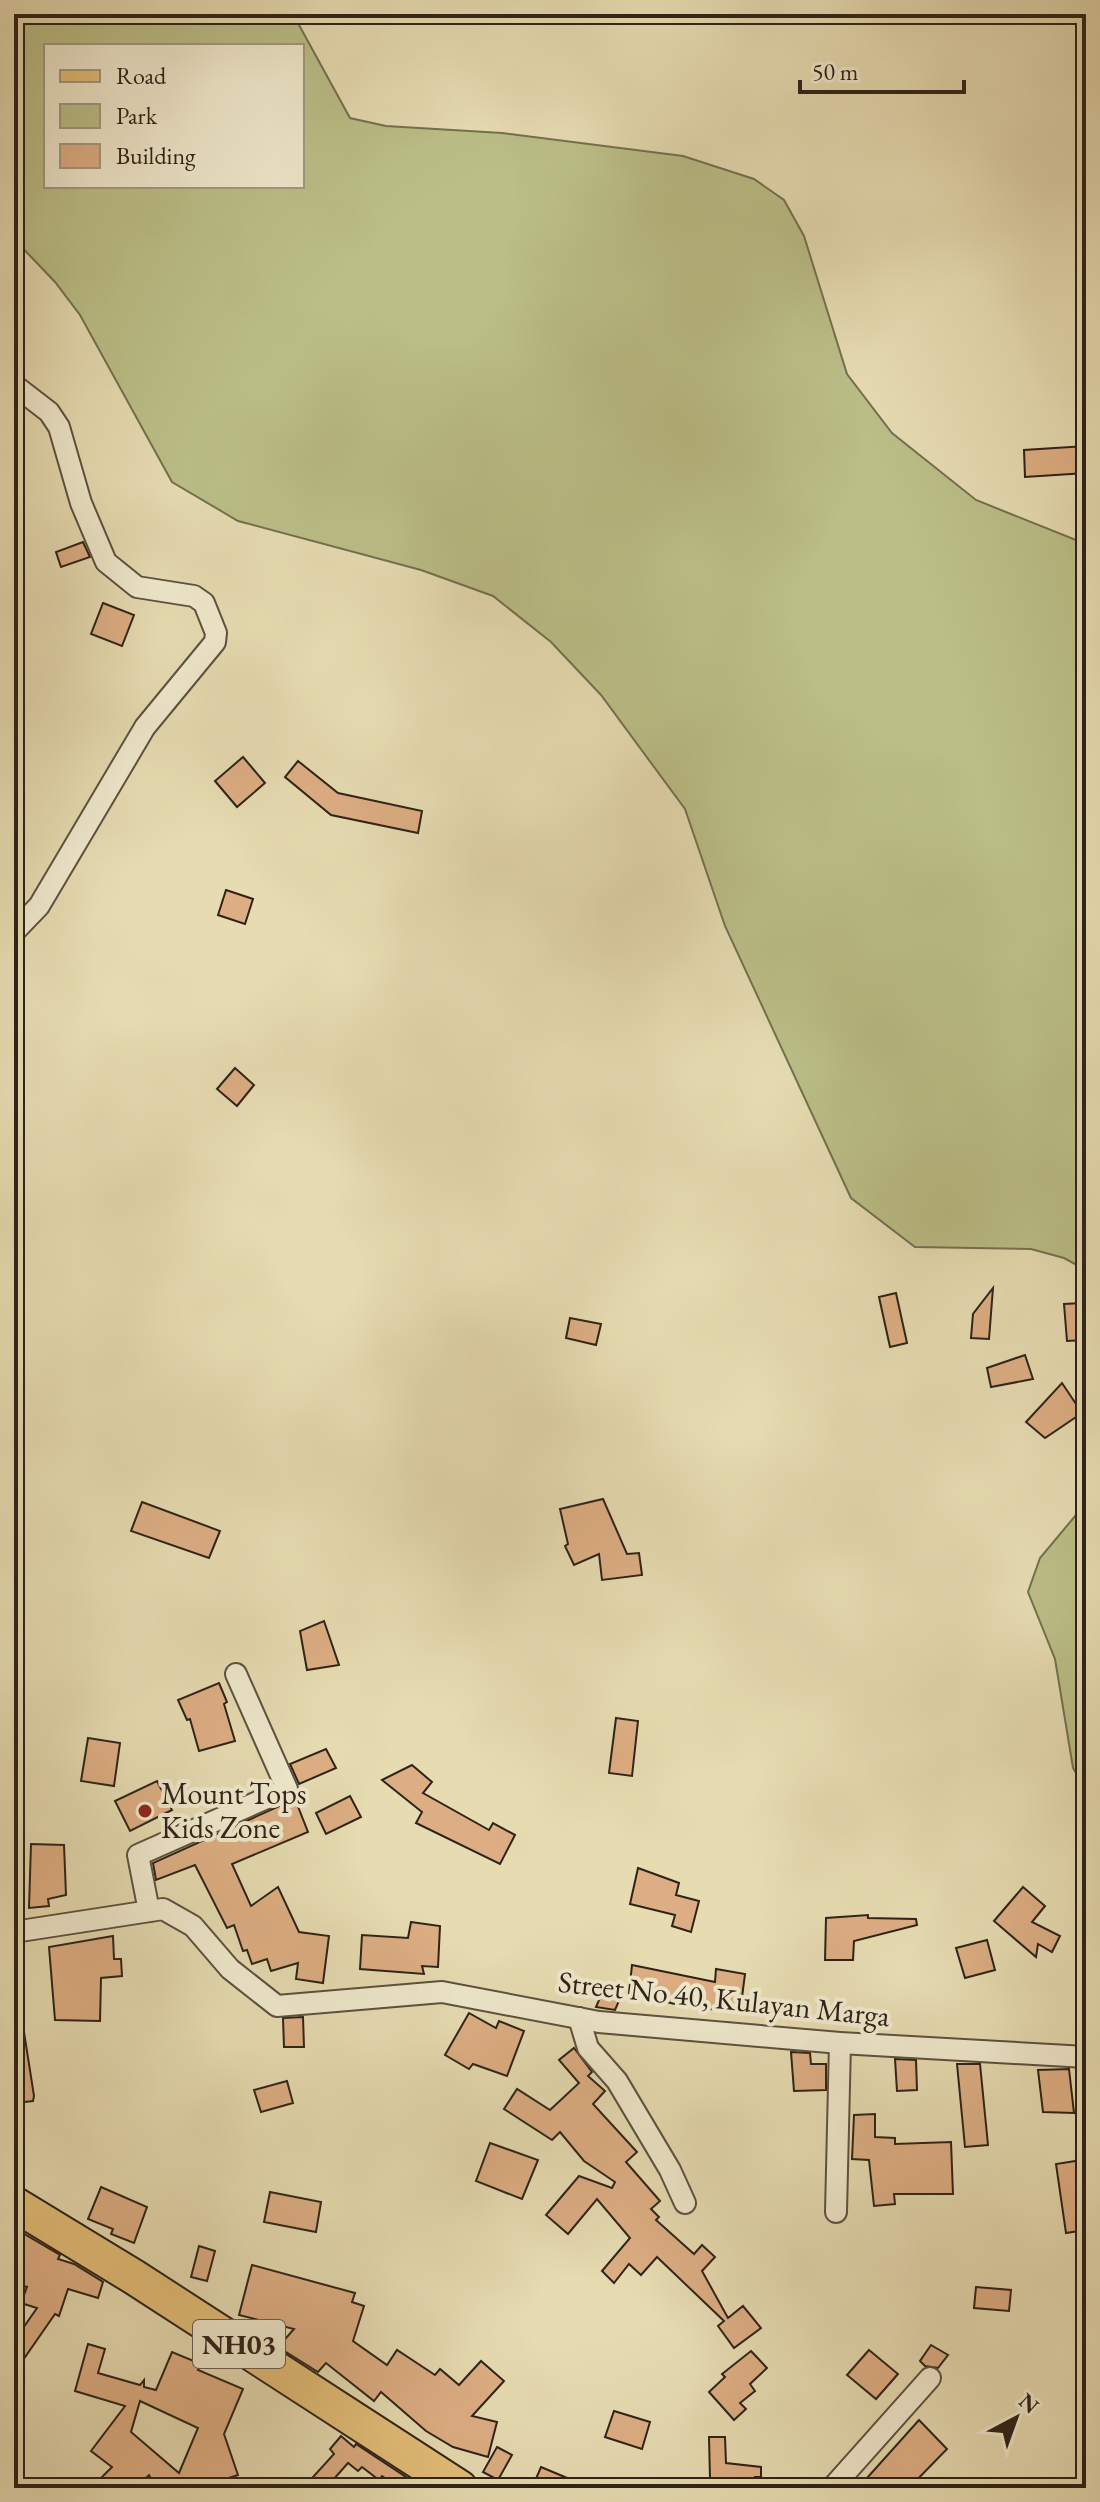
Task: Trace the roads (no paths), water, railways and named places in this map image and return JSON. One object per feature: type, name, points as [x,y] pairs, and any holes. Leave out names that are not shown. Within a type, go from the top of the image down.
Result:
[{"type":"main road","name":"NH03","points":[[14,2204],[134,2277],[460,2488]]},
{"type":"street","points":[[14,385],[49,412],[59,427],[81,503],[106,562],[137,587],[194,596],[204,603],[216,633],[215,642],[145,727],[39,906],[14,932]]},
{"type":"street","points":[[149,1911],[138,1855],[287,1789],[236,1674]]},
{"type":"street","name":"Street No 40, Kulayan Marga","points":[[14,1932],[163,1909],[193,1926],[230,1969],[277,2006],[442,1992],[579,2018],[840,2043],[1086,2057]]},
{"type":"street","points":[[579,2018],[588,2048],[617,2081],[670,2170],[685,2203]]},
{"type":"street","points":[[836,2212],[840,2043]]},
{"type":"street","points":[[832,2488],[930,2378]]},
{"type":"place","name":"Mount Tops Kids Zone","points":[[145,1811]]}]
